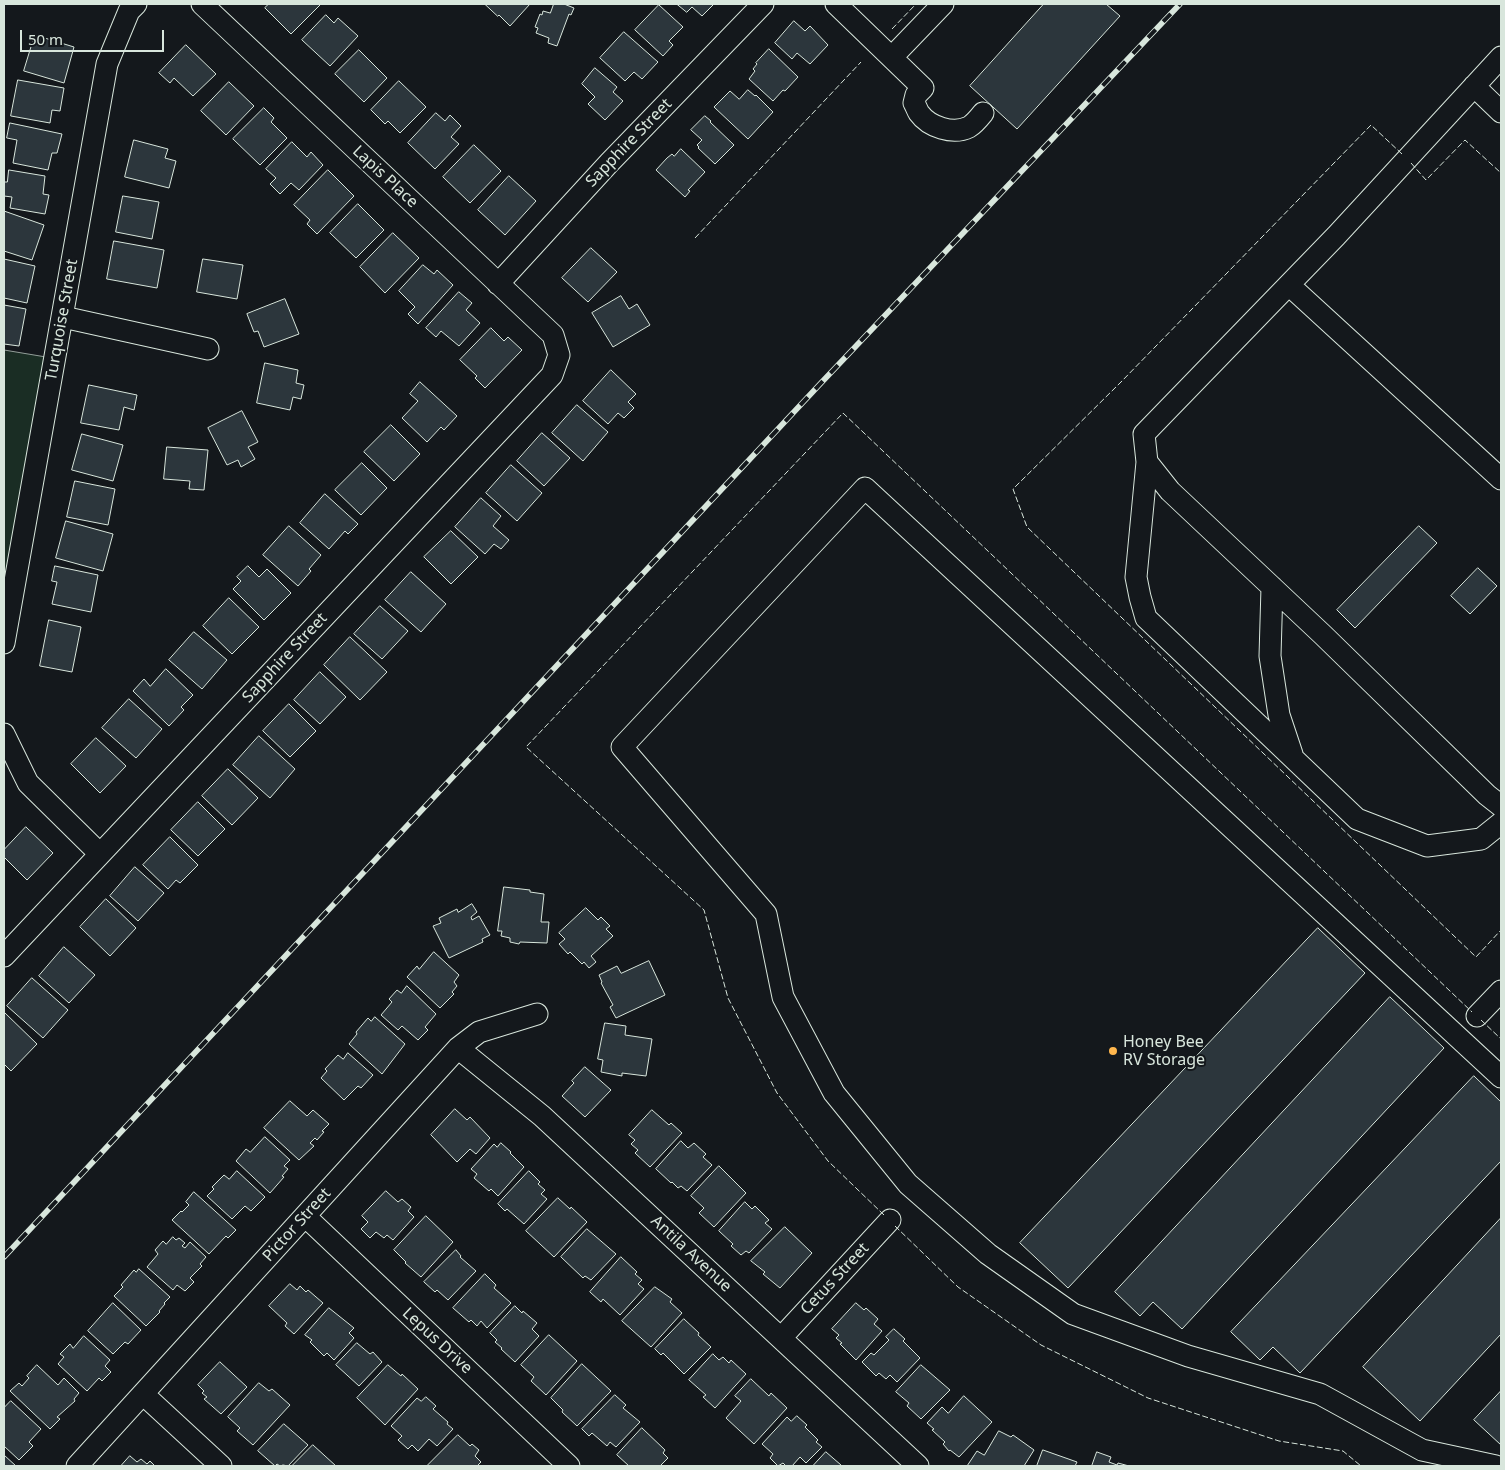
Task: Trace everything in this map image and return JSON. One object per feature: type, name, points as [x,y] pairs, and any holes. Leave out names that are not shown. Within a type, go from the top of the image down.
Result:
[{"type":"street","name":"Turquoise Street","points":[[4,643],[107,64],[129,11],[136,4]]},
{"type":"street","name":"Lapis Place","points":[[202,4],[553,335],[559,355]]},
{"type":"street","name":"Sapphire Street","points":[[498,284],[610,163],[763,4]]},
{"type":"street","points":[[836,4],[923,88],[916,95],[914,102],[920,114],[932,124],[942,128],[957,130],[970,127],[983,114]]},
{"type":"street","points":[[885,51],[943,4]]},
{"type":"street","points":[[1501,57],[1343,229],[1144,434],[1148,462],[1136,577],[1146,618],[1357,819],[1427,846],[1481,839],[1501,824]]},
{"type":"street","points":[[1474,86],[1501,112]]},
{"type":"street","points":[[1289,285],[1501,479]]},
{"type":"street","points":[[62,317],[208,349]]},
{"type":"street","name":"Sapphire Street","points":[[4,956],[552,375],[559,355]]},
{"type":"street","points":[[1148,462],[1170,491],[1487,795],[1501,806]]},
{"type":"street","points":[[1496,1466],[1422,1450],[1320,1394],[1188,1356],[1073,1314],[988,1254],[908,1184],[834,1092],[783,997],[766,914],[622,747],[865,488],[1501,1078]]},
{"type":"street","points":[[1272,587],[1270,656],[1279,715],[1293,757]]},
{"type":"street","points":[[4,734],[28,782],[100,854]]},
{"type":"street","points":[[1477,1016],[1501,991]]},
{"type":"street","name":"Pictor Street","points":[[77,1466],[458,1048],[479,1032],[537,1014]]},
{"type":"street","name":"Antila Avenue","points":[[458,1048],[542,1116],[918,1466]]},
{"type":"street","name":"Lepus Drive","points":[[305,1216],[569,1466]]},
{"type":"street","name":"Cetus Street","points":[[781,1338],[890,1220]]},
{"type":"street","points":[[143,1394],[221,1466]]},
{"type":"green space","points":[[4,350],[46,357],[4,593]]},
{"type":"building","points":[[269,4],[321,4],[291,34],[265,8]]},
{"type":"building","points":[[485,4],[530,4],[510,26]]},
{"type":"building","points":[[554,4],[564,4],[574,8],[571,15],[569,14],[557,46],[548,43],[549,38],[536,33],[538,28],[535,27],[540,14],[542,15],[543,11],[550,13]]},
{"type":"building","points":[[677,4],[714,4],[702,16],[692,7],[687,12]]},
{"type":"building","points":[[1044,4],[1106,4],[1120,16],[1017,129],[970,86]]},
{"type":"building","points":[[659,5],[683,27],[669,41],[673,45],[663,56],[635,30]]},
{"type":"building","points":[[326,15],[334,23],[338,18],[358,36],[330,66],[302,40]]},
{"type":"building","points":[[794,21],[805,31],[810,26],[828,45],[810,64],[797,53],[792,59],[775,43]]},
{"type":"building","points":[[624,32],[658,62],[642,79],[634,72],[625,81],[600,58]]},
{"type":"building","points":[[35,35],[74,47],[64,83],[24,71]]},
{"type":"building","points":[[186,45],[216,74],[193,96],[174,78],[170,83],[159,73]]},
{"type":"building","points":[[769,49],[798,77],[773,101],[749,79],[755,71],[753,69],[756,63]]},
{"type":"building","points":[[359,50],[387,78],[364,102],[335,74]]},
{"type":"building","points":[[595,68],[617,87],[613,92],[623,101],[605,120],[588,104],[595,97],[582,84]]},
{"type":"building","points":[[18,80],[64,88],[60,111],[52,110],[50,123],[11,116]]},
{"type":"building","points":[[399,81],[426,107],[400,133],[388,121],[385,124],[371,110]]},
{"type":"building","points":[[229,82],[254,106],[226,135],[201,111]]},
{"type":"building","points":[[748,90],[756,95],[773,112],[748,139],[714,107],[730,91],[739,99]]},
{"type":"building","points":[[264,108],[274,118],[271,122],[287,138],[260,165],[233,139]]},
{"type":"building","points":[[436,113],[445,121],[450,115],[461,126],[451,137],[459,144],[435,169],[408,143]]},
{"type":"building","points":[[705,116],[734,145],[715,164],[698,148],[697,145],[702,140],[691,130]]},
{"type":"building","points":[[10,123],[62,134],[57,153],[52,153],[48,170],[13,163],[17,140],[7,138]]},
{"type":"building","points":[[134,140],[168,149],[165,158],[176,161],[169,188],[125,177]]},
{"type":"building","points":[[292,142],[307,157],[311,152],[323,165],[299,190],[291,183],[280,194],[270,184],[276,178],[266,169]]},
{"type":"building","points":[[474,145],[501,171],[470,203],[443,177]]},
{"type":"building","points":[[681,149],[705,172],[688,190],[690,191],[685,197],[656,170],[667,158],[672,154],[674,156]]},
{"type":"building","points":[[9,170],[45,176],[43,194],[49,195],[45,214],[10,208],[12,197],[4,196],[4,182],[7,182]]},
{"type":"building","points":[[328,170],[354,196],[317,234],[307,224],[310,220],[294,205]]},
{"type":"building","points":[[509,176],[536,201],[505,235],[478,210]]},
{"type":"building","points":[[123,196],[159,202],[152,239],[116,232]]},
{"type":"building","points":[[358,204],[384,230],[356,258],[330,233]]},
{"type":"building","points":[[4,211],[44,225],[32,260],[4,251]]},
{"type":"building","points":[[393,233],[419,258],[385,293],[360,267]]},
{"type":"building","points":[[114,241],[164,250],[157,288],[107,279]]},
{"type":"building","points":[[591,248],[617,272],[588,302],[562,278]]},
{"type":"building","points":[[4,259],[35,266],[27,303],[4,298]]},
{"type":"building","points":[[203,259],[243,265],[237,299],[197,292]]},
{"type":"building","points":[[423,265],[434,274],[437,270],[453,285],[418,324],[408,314],[415,307],[399,291]]},
{"type":"building","points":[[459,292],[472,303],[466,310],[480,323],[459,346],[441,331],[436,337],[426,328]]},
{"type":"building","points":[[621,296],[629,309],[637,304],[650,325],[613,347],[592,313]]},
{"type":"building","points":[[285,299],[299,334],[264,347],[258,331],[254,332],[247,314]]},
{"type":"building","points":[[4,305],[26,309],[19,346],[4,344]]},
{"type":"building","points":[[491,328],[504,341],[508,337],[522,350],[485,388],[475,378],[477,376],[460,360]]},
{"type":"building","points":[[265,363],[298,370],[296,383],[304,385],[301,399],[293,397],[290,410],[257,403]]},
{"type":"building","points":[[611,370],[636,394],[628,402],[634,408],[624,418],[618,413],[608,424],[583,401]]},
{"type":"building","points":[[420,382],[457,416],[444,430],[441,427],[427,442],[402,418],[418,401],[410,394]]},
{"type":"building","points":[[89,385],[137,395],[134,410],[124,407],[119,430],[81,423]]},
{"type":"building","points":[[577,405],[608,432],[583,461],[552,433]]},
{"type":"building","points":[[242,411],[258,442],[248,447],[255,459],[241,467],[238,460],[227,465],[208,428]]},
{"type":"building","points":[[391,425],[420,454],[394,481],[364,452]]},
{"type":"building","points":[[542,433],[570,458],[544,486],[517,461]]},
{"type":"building","points":[[82,434],[123,445],[113,481],[72,470]]},
{"type":"building","points":[[167,447],[208,450],[204,490],[189,489],[190,481],[164,479]]},
{"type":"building","points":[[362,463],[387,488],[361,515],[335,490]]},
{"type":"building","points":[[511,465],[542,493],[517,521],[486,493]]},
{"type":"building","points":[[75,481],[115,489],[108,525],[67,517]]},
{"type":"building","points":[[325,494],[358,524],[348,534],[345,531],[329,549],[300,523]]},
{"type":"building","points":[[481,498],[501,516],[493,526],[509,540],[501,549],[494,544],[485,554],[455,527]]},
{"type":"building","points":[[66,521],[113,534],[103,571],[56,558]]},
{"type":"building","points":[[289,526],[321,555],[309,569],[311,571],[298,586],[263,555]]},
{"type":"building","points":[[1419,526],[1437,543],[1355,628],[1337,610]]},
{"type":"building","points":[[451,531],[478,557],[451,584],[424,557]]},
{"type":"building","points":[[55,566],[98,575],[91,612],[52,604],[57,582],[52,581]]},
{"type":"building","points":[[248,566],[259,577],[267,569],[291,593],[264,620],[233,589],[241,581],[237,577]]},
{"type":"building","points":[[1478,568],[1497,586],[1470,614],[1451,596]]},
{"type":"building","points":[[411,572],[446,604],[421,632],[385,600]]},
{"type":"building","points":[[229,598],[259,627],[232,654],[203,626]]},
{"type":"building","points":[[380,606],[408,631],[382,659],[354,634]]},
{"type":"building","points":[[49,620],[81,627],[72,672],[40,666]]},
{"type":"building","points":[[194,632],[227,660],[202,689],[169,660]]},
{"type":"building","points":[[350,637],[387,672],[360,700],[324,665]]},
{"type":"building","points":[[166,669],[193,695],[181,707],[184,710],[169,726],[133,691],[144,679],[150,686]]},
{"type":"building","points":[[320,672],[346,697],[320,724],[294,700]]},
{"type":"building","points":[[129,699],[162,729],[136,758],[102,728]]},
{"type":"building","points":[[289,704],[316,731],[290,757],[263,731]]},
{"type":"building","points":[[259,736],[295,769],[270,798],[233,765]]},
{"type":"building","points":[[96,738],[126,766],[100,793],[71,764]]},
{"type":"building","points":[[228,769],[258,798],[232,825],[202,796]]},
{"type":"building","points":[[198,802],[225,829],[198,856],[171,830]]},
{"type":"building","points":[[26,827],[53,853],[27,880],[4,857],[4,850]]},
{"type":"building","points":[[170,837],[198,865],[180,883],[176,880],[168,889],[143,865]]},
{"type":"building","points":[[135,867],[164,893],[138,921],[110,896]]},
{"type":"building","points":[[504,887],[530,890],[530,892],[544,894],[541,922],[549,922],[547,943],[520,942],[519,944],[510,942],[510,938],[501,936],[502,931],[498,931]]},
{"type":"building","points":[[106,899],[136,928],[110,956],[80,927]]},
{"type":"building","points":[[472,904],[477,912],[471,917],[472,920],[479,916],[490,935],[482,939],[483,942],[449,958],[433,926],[441,923],[439,918],[457,909],[458,912]]},
{"type":"building","points":[[586,908],[598,920],[601,917],[610,926],[606,929],[613,936],[591,956],[596,962],[589,968],[570,952],[568,954],[559,944],[565,939],[559,933]]},
{"type":"building","points":[[1318,928],[1365,973],[1068,1288],[1020,1243]]},
{"type":"building","points":[[64,947],[95,975],[69,1003],[39,976]]},
{"type":"building","points":[[434,952],[459,975],[454,982],[457,986],[452,992],[454,994],[440,1008],[407,977],[417,966],[419,969]]},
{"type":"building","points":[[649,961],[665,995],[616,1018],[610,1007],[613,1005],[601,983],[599,975],[617,966],[621,973]]},
{"type":"building","points":[[32,978],[68,1010],[43,1038],[7,1006]]},
{"type":"building","points":[[407,986],[436,1014],[425,1027],[428,1030],[418,1040],[402,1026],[398,1030],[381,1015],[392,1002],[389,999],[397,990],[401,993]]},
{"type":"building","points":[[1390,997],[1444,1048],[1182,1329],[1153,1302],[1140,1316],[1115,1292]]},
{"type":"building","points":[[4,1012],[37,1044],[11,1071],[4,1064]]},
{"type":"building","points":[[375,1017],[405,1044],[382,1074],[349,1044],[368,1018],[371,1021]]},
{"type":"building","points":[[605,1023],[626,1026],[625,1035],[652,1039],[646,1076],[622,1073],[622,1076],[601,1072],[603,1060],[598,1059]]},
{"type":"building","points":[[348,1053],[373,1075],[361,1088],[358,1086],[344,1100],[321,1078],[327,1071],[325,1069],[338,1055],[343,1059]]},
{"type":"building","points":[[585,1067],[611,1090],[585,1117],[562,1096]]},
{"type":"building","points":[[1474,1076],[1501,1102],[1501,1161],[1300,1373],[1273,1347],[1260,1360],[1231,1332]]},
{"type":"building","points":[[290,1101],[307,1116],[313,1110],[329,1124],[317,1140],[315,1138],[310,1143],[314,1146],[299,1160],[264,1128]]},
{"type":"building","points":[[455,1109],[467,1120],[470,1117],[490,1138],[476,1154],[470,1149],[457,1162],[431,1135]]},
{"type":"building","points":[[652,1110],[669,1125],[671,1123],[682,1133],[650,1167],[635,1153],[638,1150],[631,1144],[635,1140],[629,1135]]},
{"type":"building","points":[[265,1137],[290,1160],[284,1166],[288,1169],[282,1176],[284,1177],[270,1193],[236,1161],[246,1149],[250,1152]]},
{"type":"building","points":[[681,1141],[688,1148],[694,1143],[706,1154],[703,1157],[712,1165],[687,1191],[681,1186],[678,1188],[656,1169]]},
{"type":"building","points":[[501,1143],[524,1167],[498,1196],[474,1178],[477,1174],[471,1169],[494,1144],[497,1147]]},
{"type":"building","points":[[719,1166],[746,1193],[714,1227],[699,1213],[704,1208],[691,1196]]},
{"type":"building","points":[[237,1171],[265,1197],[251,1211],[245,1206],[232,1219],[207,1196],[214,1189],[212,1187],[224,1175],[229,1179]]},
{"type":"building","points":[[529,1171],[540,1182],[538,1184],[545,1190],[541,1194],[547,1199],[524,1224],[507,1209],[505,1211],[498,1204]]},
{"type":"building","points":[[386,1191],[398,1202],[402,1199],[411,1207],[408,1211],[414,1217],[393,1240],[387,1235],[384,1238],[376,1232],[370,1238],[361,1229],[368,1222],[362,1216]]},
{"type":"building","points":[[194,1192],[236,1230],[228,1238],[226,1236],[209,1254],[172,1220],[189,1205],[186,1202]]},
{"type":"building","points":[[558,1198],[587,1222],[554,1257],[526,1231]]},
{"type":"building","points":[[745,1202],[752,1209],[755,1206],[769,1220],[765,1223],[772,1229],[749,1253],[746,1251],[741,1255],[731,1246],[733,1244],[719,1231]]},
{"type":"building","points":[[426,1216],[453,1242],[421,1277],[394,1250]]},
{"type":"building","points":[[1501,1218],[1501,1334],[1420,1421],[1363,1367]]},
{"type":"building","points":[[785,1227],[812,1253],[780,1288],[751,1261]]},
{"type":"building","points":[[587,1229],[616,1254],[591,1280],[585,1276],[583,1278],[561,1257]]},
{"type":"building","points":[[173,1237],[176,1240],[179,1238],[185,1243],[182,1246],[185,1248],[190,1242],[206,1257],[200,1264],[202,1266],[190,1278],[194,1282],[185,1291],[177,1285],[173,1290],[147,1267],[158,1254],[155,1250],[163,1241],[166,1244]]},
{"type":"building","points":[[456,1250],[460,1257],[476,1271],[448,1300],[424,1282]]},
{"type":"building","points":[[621,1257],[637,1272],[635,1274],[642,1280],[638,1284],[644,1289],[620,1315],[603,1299],[601,1302],[590,1292]]},
{"type":"building","points":[[139,1269],[170,1297],[164,1303],[160,1312],[146,1326],[114,1296],[123,1287],[121,1285],[134,1270],[136,1272]]},
{"type":"building","points":[[485,1274],[496,1285],[494,1288],[511,1303],[487,1328],[481,1321],[477,1326],[471,1320],[469,1322],[453,1308]]},
{"type":"building","points":[[290,1284],[297,1290],[300,1286],[306,1292],[308,1290],[323,1303],[294,1334],[285,1326],[287,1323],[269,1306]]},
{"type":"building","points":[[655,1287],[672,1299],[670,1302],[682,1313],[651,1347],[622,1321]]},
{"type":"building","points":[[113,1303],[141,1330],[128,1344],[125,1342],[113,1354],[88,1331]]},
{"type":"building","points":[[856,1303],[864,1310],[866,1308],[878,1319],[874,1324],[882,1331],[856,1360],[840,1344],[842,1343],[836,1338],[839,1335],[832,1329]]},
{"type":"building","points":[[515,1306],[537,1323],[532,1329],[539,1336],[515,1362],[501,1349],[495,1342],[497,1340],[490,1333]]},
{"type":"building","points":[[329,1308],[354,1328],[349,1333],[354,1338],[334,1360],[327,1353],[324,1356],[310,1342],[312,1340],[305,1335]]},
{"type":"building","points":[[684,1319],[711,1347],[684,1374],[663,1353],[661,1355],[655,1349]]},
{"type":"building","points":[[894,1329],[905,1339],[903,1341],[920,1358],[897,1382],[890,1375],[886,1379],[879,1373],[876,1376],[862,1362],[871,1353],[874,1355],[889,1340],[886,1337]]},
{"type":"building","points":[[549,1335],[577,1361],[546,1395],[531,1381],[534,1377],[521,1365]]},
{"type":"building","points":[[84,1336],[110,1360],[105,1366],[111,1372],[102,1381],[99,1378],[87,1391],[58,1364],[64,1357],[60,1354],[70,1344],[73,1348]]},
{"type":"building","points":[[357,1343],[370,1354],[373,1352],[382,1362],[359,1386],[336,1365]]},
{"type":"building","points":[[713,1354],[719,1360],[723,1357],[729,1363],[731,1360],[746,1374],[715,1408],[703,1397],[706,1395],[689,1380]]},
{"type":"building","points":[[220,1362],[247,1387],[221,1414],[204,1399],[207,1397],[202,1393],[204,1391],[198,1385]]},
{"type":"building","points":[[582,1364],[611,1391],[577,1426],[551,1398]]},
{"type":"building","points":[[37,1365],[58,1385],[64,1378],[79,1393],[74,1399],[75,1401],[57,1417],[60,1419],[50,1429],[10,1391],[19,1383],[22,1386],[29,1378],[27,1376]]},
{"type":"building","points":[[388,1365],[401,1376],[402,1374],[418,1389],[385,1425],[357,1398]]},
{"type":"building","points":[[921,1365],[950,1390],[921,1419],[907,1406],[909,1403],[896,1392]]},
{"type":"building","points":[[751,1379],[769,1396],[771,1393],[787,1408],[754,1444],[726,1418],[741,1401],[735,1396]]},
{"type":"building","points":[[259,1383],[269,1391],[272,1389],[290,1405],[253,1445],[237,1431],[240,1428],[228,1417]]},
{"type":"building","points":[[1501,1391],[1501,1445],[1474,1420]]},
{"type":"building","points":[[615,1395],[626,1405],[623,1408],[640,1422],[616,1447],[610,1442],[607,1446],[592,1433],[589,1436],[582,1429]]},
{"type":"building","points":[[964,1396],[992,1422],[959,1457],[949,1451],[943,1444],[945,1442],[927,1423],[942,1407],[948,1413]]},
{"type":"building","points":[[426,1397],[436,1406],[433,1409],[453,1429],[437,1446],[429,1439],[418,1451],[412,1445],[408,1449],[398,1440],[402,1436],[391,1426],[417,1398],[421,1401]]},
{"type":"building","points":[[11,1401],[41,1429],[29,1442],[33,1446],[19,1460],[4,1446],[4,1408]]},
{"type":"building","points":[[797,1416],[807,1425],[805,1427],[822,1447],[806,1463],[800,1457],[792,1466],[786,1466],[783,1463],[778,1466],[770,1458],[773,1454],[762,1444],[787,1417],[791,1421]]},
{"type":"building","points":[[284,1424],[308,1445],[288,1466],[277,1464],[275,1466],[258,1451]]},
{"type":"building","points":[[642,1428],[665,1450],[663,1453],[668,1458],[660,1466],[629,1466],[617,1455]]},
{"type":"building","points":[[999,1431],[1011,1437],[1013,1435],[1034,1450],[1024,1466],[967,1466],[977,1451],[984,1455]]},
{"type":"building","points":[[458,1435],[470,1446],[472,1444],[479,1450],[475,1456],[481,1462],[477,1466],[427,1466]]},
{"type":"building","points":[[313,1445],[336,1466],[292,1466]]},
{"type":"building","points":[[1043,1450],[1077,1462],[1075,1466],[1037,1466]]},
{"type":"building","points":[[826,1452],[841,1465],[813,1466]]},
{"type":"building","points":[[1097,1452],[1111,1457],[1109,1462],[1129,1466],[1092,1466]]},
{"type":"building","points":[[4,1455],[16,1466],[4,1466]]},
{"type":"building","points":[[130,1456],[137,1462],[141,1459],[147,1464],[150,1461],[155,1466],[121,1466]]},
{"type":"railway","points":[[4,1257],[821,383],[1180,4]]},
{"type":"fence","points":[[892,29],[916,4]]},
{"type":"fence","points":[[695,238],[861,62]]},
{"type":"fence","points":[[1402,154],[1371,125],[1121,382],[1013,489],[1027,527],[1476,957],[1501,930]]},
{"type":"fence","points":[[1411,163],[1426,180],[1465,140],[1501,173]]},
{"type":"fence","points":[[884,1215],[828,1161],[777,1093],[728,998],[704,910],[526,747],[843,413],[1472,1012]]},
{"type":"fence","points":[[1481,1020],[1501,1039]]},
{"type":"fence","points":[[895,1226],[958,1287],[1041,1345],[1148,1398],[1279,1441],[1343,1451],[1361,1466]]},
{"type":"place","name":"Honey Bee RV Storage","points":[[1113,1051]]}]
